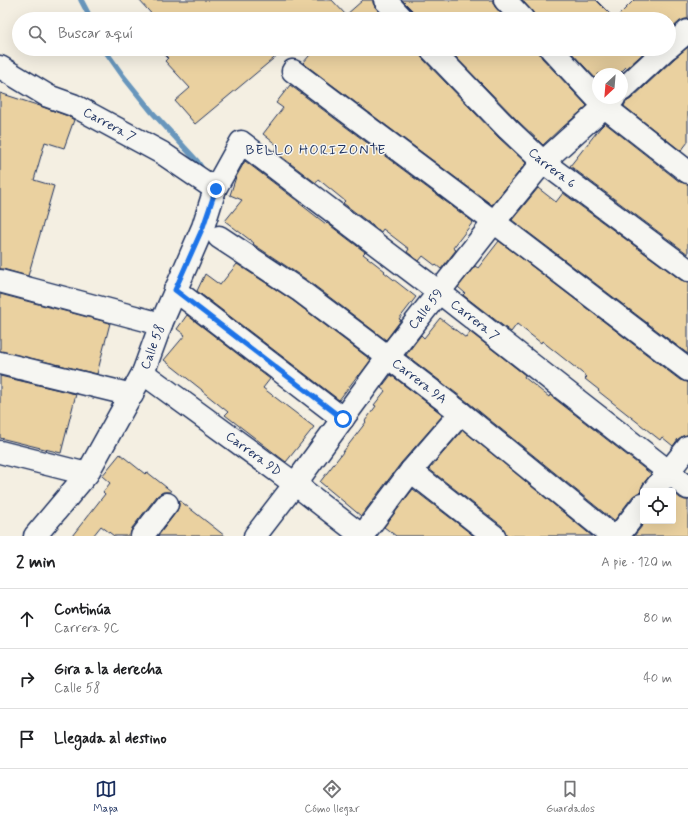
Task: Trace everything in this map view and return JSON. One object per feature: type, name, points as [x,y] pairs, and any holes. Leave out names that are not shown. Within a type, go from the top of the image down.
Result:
[{"type":"street","points":[[385,0],[396,12]]},
{"type":"street","points":[[505,0],[516,12]]},
{"type":"street","points":[[676,41],[688,30]]},
{"type":"street","name":"Carrera 6","points":[[438,56],[508,129],[543,162],[688,270]]},
{"type":"street","points":[[559,56],[592,86]]},
{"type":"street","points":[[628,84],[658,56]]},
{"type":"street","name":"Carrera 7","points":[[0,67],[48,96],[73,105],[162,153],[216,189]]},
{"type":"street","points":[[293,71],[688,370]]},
{"type":"street","name":"Calle 59","points":[[255,536],[388,357],[494,222],[543,162],[607,104]]},
{"type":"street","points":[[611,104],[688,172]]},
{"type":"street","name":"Carrera 7","points":[[241,142],[439,292],[688,488]]},
{"type":"street","name":"Calle 58","points":[[35,536],[87,474],[132,395],[143,373],[160,324],[203,227],[216,189],[241,142]]},
{"type":"street","name":"Carrera 9A","points":[[219,237],[300,290],[461,413],[612,536]]},
{"type":"street","points":[[0,281],[160,324]]},
{"type":"street","points":[[175,290],[343,419]]},
{"type":"street","points":[[0,363],[132,395]]},
{"type":"street","name":"Carrera 9D","points":[[143,373],[295,484],[362,536]]},
{"type":"street","points":[[362,536],[411,471],[461,413]]},
{"type":"street","points":[[656,488],[688,447]]},
{"type":"street","points":[[0,452],[87,474]]},
{"type":"street","points":[[411,471],[494,536]]},
{"type":"street","points":[[142,536],[167,504]]},
{"type":"street","points":[[618,536],[640,508]]},
{"type":"building","points":[[139,0],[332,0],[343,12],[150,12]]},
{"type":"building","points":[[363,0],[373,0],[376,8],[380,12],[349,12]]},
{"type":"building","points":[[402,0],[493,0],[493,3],[500,12],[413,12]]},
{"type":"building","points":[[522,0],[596,0],[608,12],[533,12]]},
{"type":"building","points":[[634,0],[688,0],[688,19],[680,21],[676,25],[676,12],[622,12]]},
{"type":"building","points":[[688,47],[688,142],[681,151],[624,106],[625,104],[628,104],[628,101]]},
{"type":"building","points":[[166,56],[277,56],[195,124],[175,101],[190,88],[165,61],[168,58]]},
{"type":"building","points":[[309,56],[421,56],[499,138],[526,163],[492,205],[303,63]]},
{"type":"building","points":[[455,56],[541,56],[587,106],[543,145]]},
{"type":"building","points":[[575,56],[640,56],[627,68],[592,68],[592,75]]},
{"type":"building","points":[[290,85],[473,222],[453,248],[456,250],[441,269],[423,256],[419,261],[407,252],[409,249],[383,229],[381,232],[343,203],[345,201],[318,179],[316,183],[274,151],[278,146],[263,134],[283,108],[276,103]]},
{"type":"building","points":[[0,93],[68,116],[74,120],[64,148],[45,142],[34,180],[54,186],[28,276],[0,269]]},
{"type":"building","points":[[605,123],[680,182],[688,184],[688,254],[570,166]]},
{"type":"building","points":[[245,161],[326,224],[327,223],[365,252],[363,254],[416,297],[399,319],[401,320],[386,340],[307,280],[253,244],[254,243],[225,221],[242,200],[230,195],[236,177]]},
{"type":"building","points":[[538,188],[556,202],[563,193],[681,280],[688,282],[688,354],[512,220]]},
{"type":"building","points":[[499,241],[680,380],[688,382],[688,435],[678,439],[673,446],[662,437],[660,440],[598,391],[599,390],[585,379],[587,377],[542,341],[541,343],[517,324],[511,332],[463,295],[465,293],[458,287],[475,266],[478,268]]},
{"type":"building","points":[[237,264],[292,300],[371,360],[339,400],[197,291],[205,274],[220,285]]},
{"type":"building","points":[[0,294],[110,323],[97,374],[0,351]]},
{"type":"building","points":[[187,315],[270,379],[263,388],[314,427],[286,462],[225,415],[228,412],[164,360],[185,335],[177,329]]},
{"type":"building","points":[[440,318],[466,338],[470,332],[525,375],[524,377],[549,397],[550,395],[651,474],[640,488],[640,492],[633,496],[614,521],[469,403],[406,355],[421,335],[424,338]]},
{"type":"building","points":[[391,375],[443,415],[401,463],[361,516],[320,482],[366,422],[365,421],[376,406],[374,405],[385,391],[381,388]]},
{"type":"building","points":[[0,376],[76,394],[61,453],[0,438]]},
{"type":"building","points":[[463,430],[592,536],[509,536],[506,534],[502,526],[429,469]]},
{"type":"building","points":[[120,454],[145,474],[147,472],[171,492],[163,492],[157,496],[132,528],[130,536],[114,536],[101,526],[93,536],[72,536],[105,494],[103,492],[110,483],[102,476]]},
{"type":"building","points":[[413,489],[474,536],[396,536],[384,527]]},
{"type":"building","points":[[676,495],[680,498],[688,500],[688,536],[634,536],[644,524],[676,524]]},
{"type":"building","points":[[179,500],[225,536],[158,536],[177,511]]},
{"type":"waterway","points":[[81,0],[87,12]]},
{"type":"waterway","points":[[109,56],[152,112],[197,161],[203,170]]},
{"type":"district","name":"BELLO HORIZONTE","points":[[316,150]]},
{"type":"route","points":[[216,189],[203,227],[175,290],[343,419]]}]
